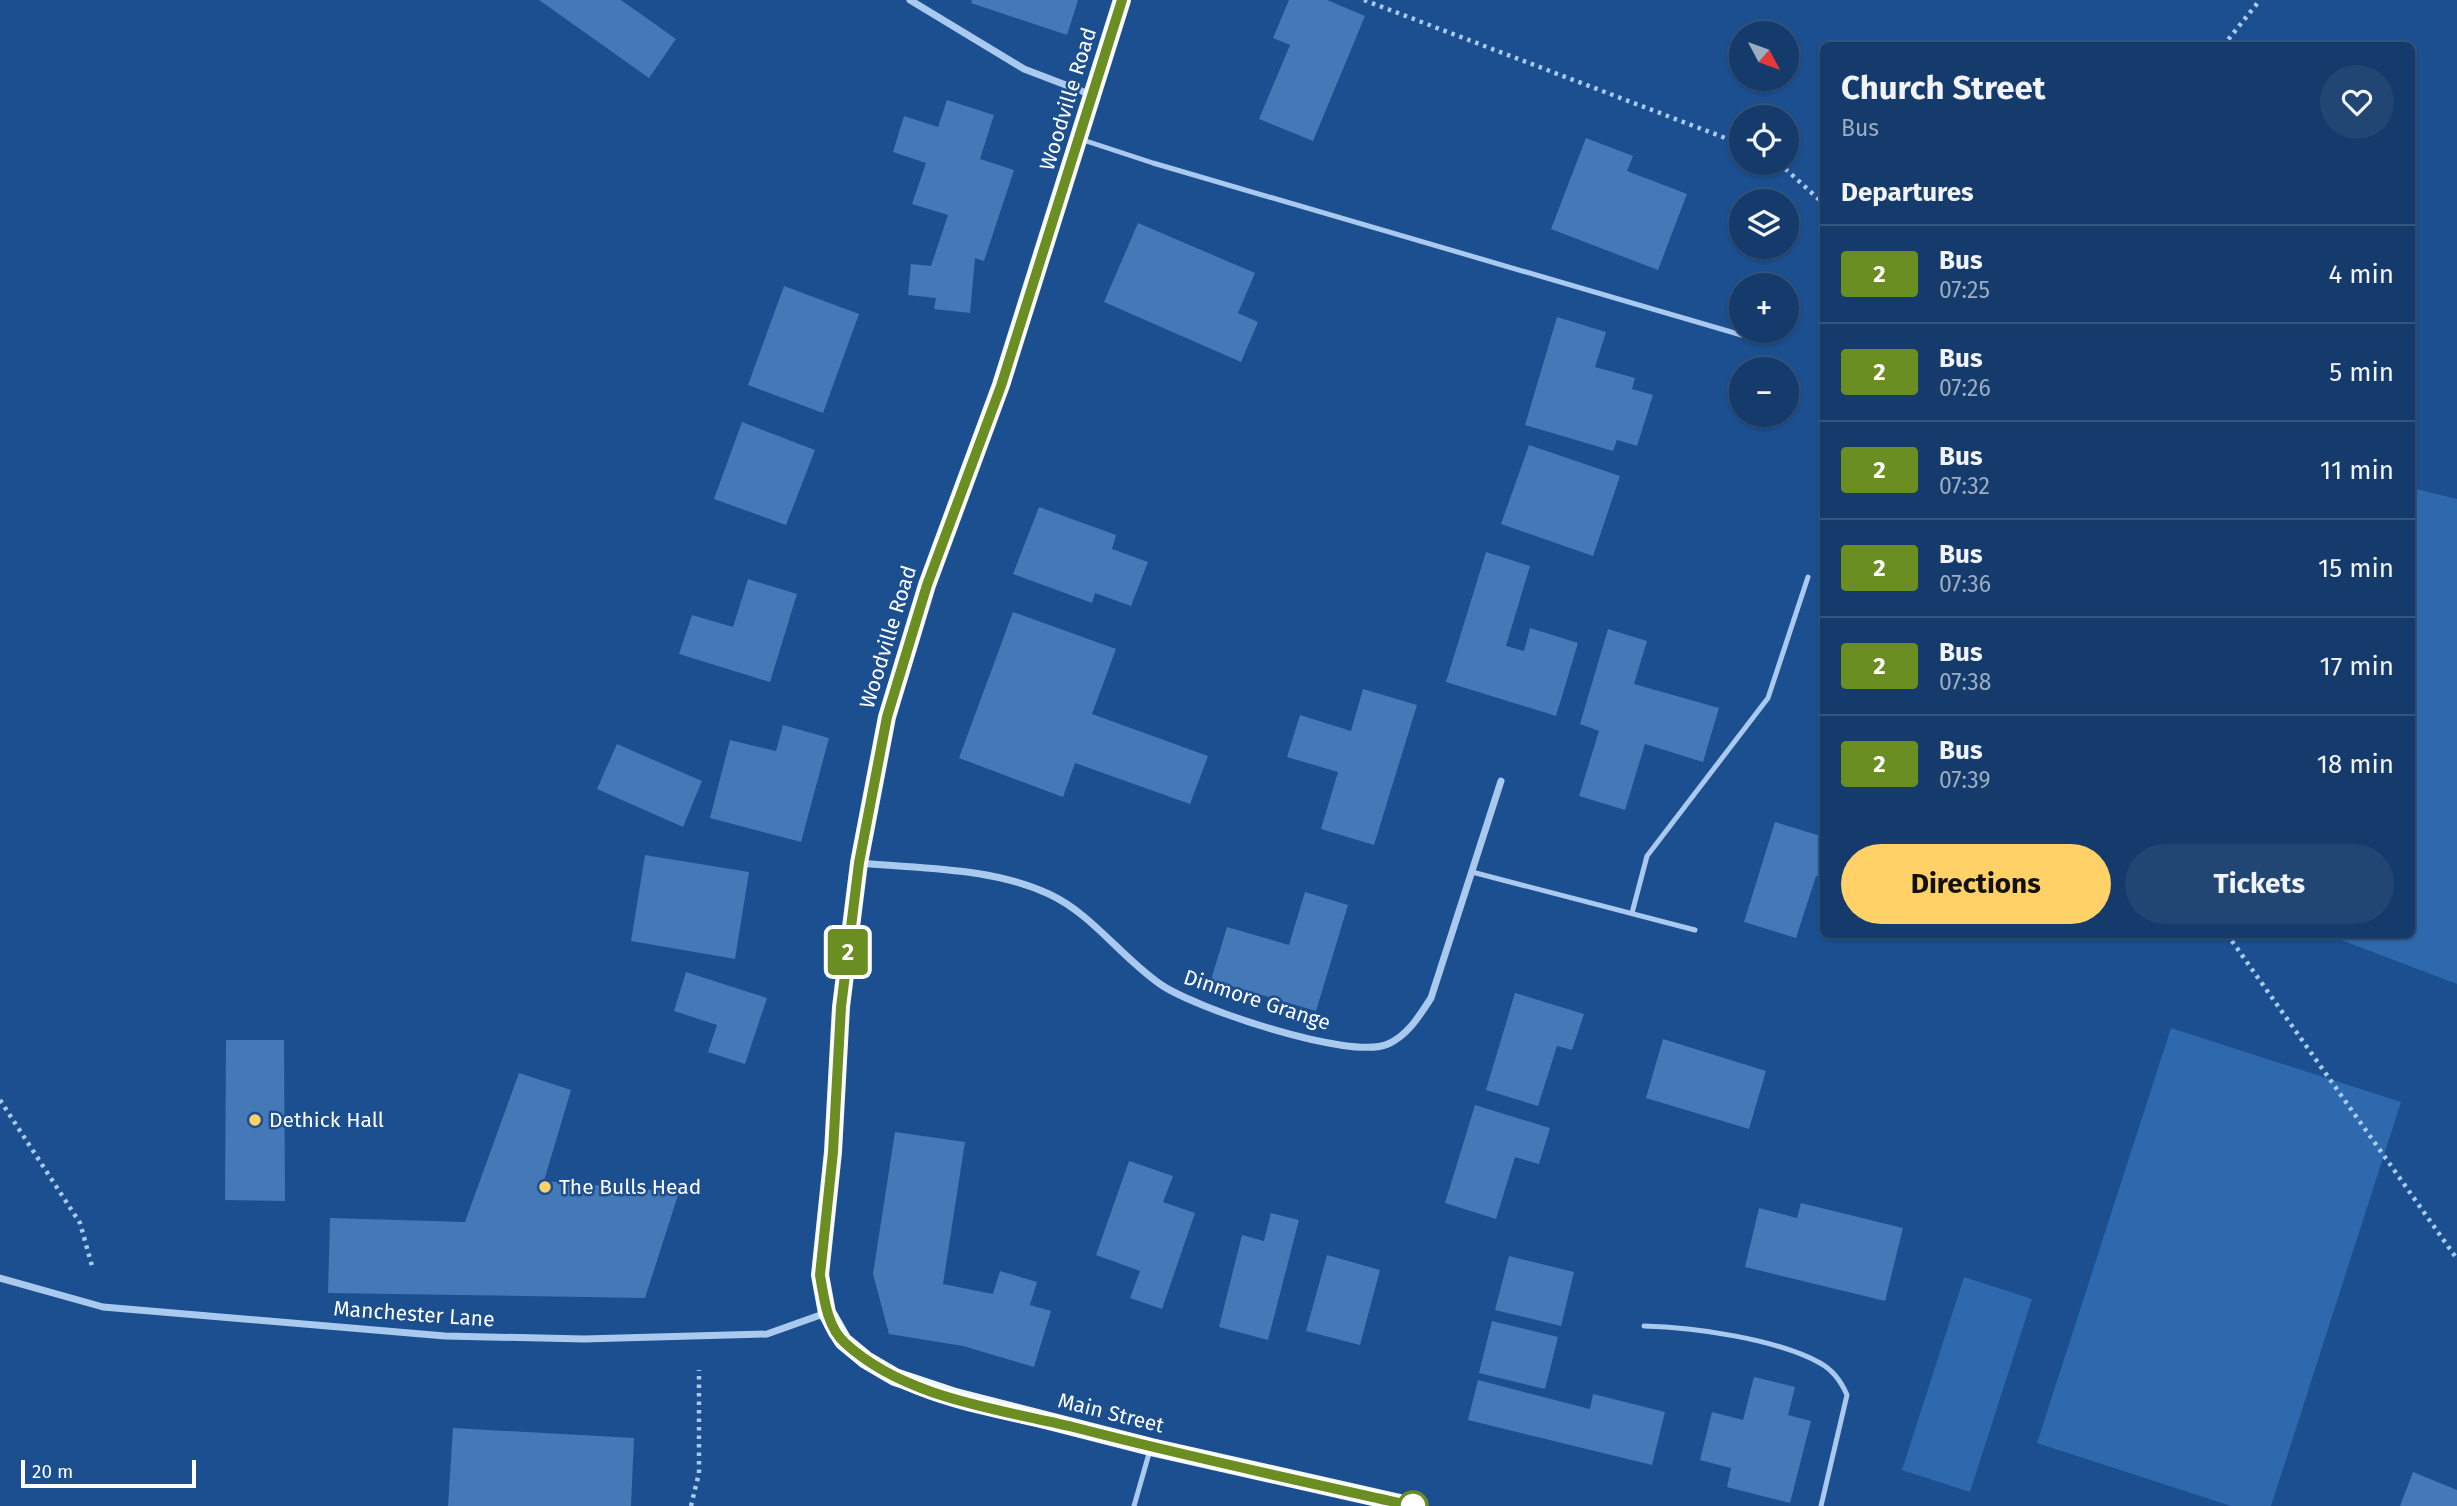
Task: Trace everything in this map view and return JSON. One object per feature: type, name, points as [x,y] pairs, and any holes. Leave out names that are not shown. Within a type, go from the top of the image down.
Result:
[{"type":"main road","name":"Woodville Road","points":[[827,1312],[820,1275],[823,1225],[833,1152],[841,1007],[859,863],[887,717],[923,598],[1001,386],[1122,0]]},
{"type":"main road","name":"Main Street","points":[[827,1312],[842,1341],[895,1377],[954,1397],[1151,1447],[1413,1506]]},
{"type":"street","points":[[910,0],[1024,69],[1094,96]]},
{"type":"street","name":"Dinmore Grange","points":[[859,863],[975,874],[1017,882],[1072,908],[1136,967],[1163,987],[1259,1024],[1310,1040],[1355,1048],[1388,1045],[1416,1023],[1431,998],[1501,781]]},
{"type":"street","name":"Manchester Lane","points":[[0,1278],[103,1307],[445,1336],[584,1339],[767,1334],[827,1312]]},
{"type":"lane","points":[[1080,138],[1153,163],[1729,331]]},
{"type":"lane","points":[[1632,913],[1647,856],[1768,698],[1808,577]]},
{"type":"lane","points":[[1472,872],[1695,930]]},
{"type":"lane","points":[[1644,1326],[1684,1327],[1793,1351],[1821,1363],[1840,1379],[1847,1395],[1821,1506]]},
{"type":"lane","points":[[1134,1506],[1151,1447]]},
{"type":"path","points":[[1364,0],[1729,139]]},
{"type":"path","points":[[2226,42],[2260,0]]},
{"type":"path","points":[[1792,175],[1820,200]]},
{"type":"path","points":[[2230,938],[2457,1259]]},
{"type":"path","points":[[0,1100],[80,1223],[103,1307]]},
{"type":"path","points":[[691,1506],[699,1473],[699,1335]]},
{"type":"shaded area","points":[[2415,489],[2457,499],[2457,984],[2336,938],[2415,938]]},
{"type":"shaded area","points":[[2171,1028],[2401,1102],[2271,1506],[2231,1506],[2037,1443]]},
{"type":"shaded area","points":[[1964,1277],[2032,1299],[1970,1492],[1902,1470]]},
{"type":"building","points":[[539,0],[621,0],[676,39],[649,78]]},
{"type":"building","points":[[972,0],[1078,0],[1067,35],[971,3]]},
{"type":"building","points":[[1289,0],[1327,0],[1365,16],[1313,141],[1259,119],[1290,45],[1273,38]]},
{"type":"building","points":[[947,100],[994,115],[980,159],[1014,170],[984,261],[975,258],[970,313],[934,309],[936,298],[908,295],[911,264],[931,266],[948,215],[912,204],[926,163],[893,152],[904,116],[938,127]]},
{"type":"building","points":[[1586,138],[1633,156],[1627,171],[1687,194],[1658,270],[1551,229]]},
{"type":"building","points":[[1138,223],[1255,273],[1238,313],[1258,322],[1241,362],[1104,302]]},
{"type":"building","points":[[784,286],[859,314],[823,413],[748,385]]},
{"type":"building","points":[[1557,317],[1606,332],[1595,367],[1635,378],[1632,389],[1653,395],[1637,446],[1617,440],[1613,451],[1525,425]]},
{"type":"building","points":[[742,422],[815,450],[786,525],[714,499]]},
{"type":"building","points":[[1529,445],[1620,476],[1593,556],[1501,524]]},
{"type":"building","points":[[1039,507],[1116,535],[1112,549],[1148,562],[1131,606],[1095,593],[1092,603],[1013,574]]},
{"type":"building","points":[[1486,552],[1530,566],[1506,646],[1524,651],[1530,628],[1578,643],[1556,716],[1446,682]]},
{"type":"building","points":[[748,579],[797,594],[770,682],[679,654],[692,615],[733,627]]},
{"type":"building","points":[[1013,612],[1116,649],[1092,714],[1208,756],[1190,804],[1075,763],[1063,797],[959,758]]},
{"type":"building","points":[[1608,629],[1647,641],[1634,684],[1719,708],[1703,762],[1645,744],[1625,810],[1579,796],[1599,731],[1580,724]]},
{"type":"building","points":[[1363,689],[1417,705],[1374,845],[1321,829],[1338,772],[1287,757],[1300,715],[1351,731]]},
{"type":"building","points":[[783,725],[829,738],[801,842],[710,818],[730,740],[776,751]]},
{"type":"building","points":[[617,744],[702,781],[683,827],[597,789]]},
{"type":"building","points":[[1775,822],[1820,836],[1820,877],[1816,876],[1796,938],[1744,922]]},
{"type":"building","points":[[645,855],[749,872],[735,959],[631,941]]},
{"type":"building","points":[[1305,892],[1348,905],[1316,1011],[1211,980],[1227,927],[1289,945]]},
{"type":"building","points":[[686,972],[767,998],[745,1064],[708,1052],[717,1025],[674,1011]]},
{"type":"building","points":[[1515,993],[1584,1014],[1572,1050],[1557,1046],[1538,1106],[1486,1090]]},
{"type":"building","points":[[1663,1039],[1766,1071],[1749,1129],[1646,1098]]},
{"type":"building","name":"Dethick Hall","points":[[226,1040],[284,1040],[285,1201],[225,1200]]},
{"type":"building","name":"The Bulls Head","points":[[519,1073],[571,1090],[544,1181],[679,1192],[645,1298],[328,1293],[330,1218],[465,1222]]},
{"type":"building","points":[[1475,1105],[1550,1128],[1539,1164],[1515,1157],[1496,1219],[1445,1203]]},
{"type":"building","points":[[895,1132],[965,1142],[943,1284],[993,1294],[1000,1271],[1037,1282],[1030,1305],[1051,1311],[1034,1367],[963,1346],[889,1334],[873,1274]]},
{"type":"building","points":[[1129,1161],[1173,1176],[1163,1202],[1195,1213],[1162,1309],[1130,1298],[1140,1271],[1096,1255]]},
{"type":"building","points":[[1801,1203],[1903,1228],[1885,1301],[1745,1267],[1759,1208],[1797,1218]]},
{"type":"building","points":[[1271,1213],[1299,1220],[1268,1340],[1219,1327],[1242,1235],[1264,1241]]},
{"type":"building","points":[[1327,1255],[1380,1270],[1360,1345],[1306,1331]]},
{"type":"building","points":[[1509,1256],[1574,1272],[1561,1326],[1495,1310]]},
{"type":"building","points":[[1492,1321],[1558,1337],[1545,1389],[1479,1373]]},
{"type":"building","points":[[1754,1377],[1795,1387],[1788,1415],[1811,1421],[1790,1503],[1727,1487],[1731,1468],[1700,1460],[1712,1412],[1743,1420]]},
{"type":"building","points":[[1478,1380],[1590,1409],[1593,1394],[1665,1412],[1652,1465],[1468,1420]]},
{"type":"building","points":[[453,1428],[634,1438],[631,1506],[448,1506]]},
{"type":"building","points":[[2413,1472],[2457,1490],[2457,1506],[2400,1506]]},
{"type":"bus line","name":"2","points":[[1122,0],[1001,386],[927,585],[887,717],[859,863],[841,1007],[833,1152],[823,1225],[820,1275],[823,1294],[827,1312],[842,1341],[866,1360],[895,1377],[954,1397],[1151,1447],[1413,1506]]},
{"type":"place","name":"Dethick Hall","points":[[255,1120]]},
{"type":"place","name":"The Bulls Head","points":[[545,1187]]}]
